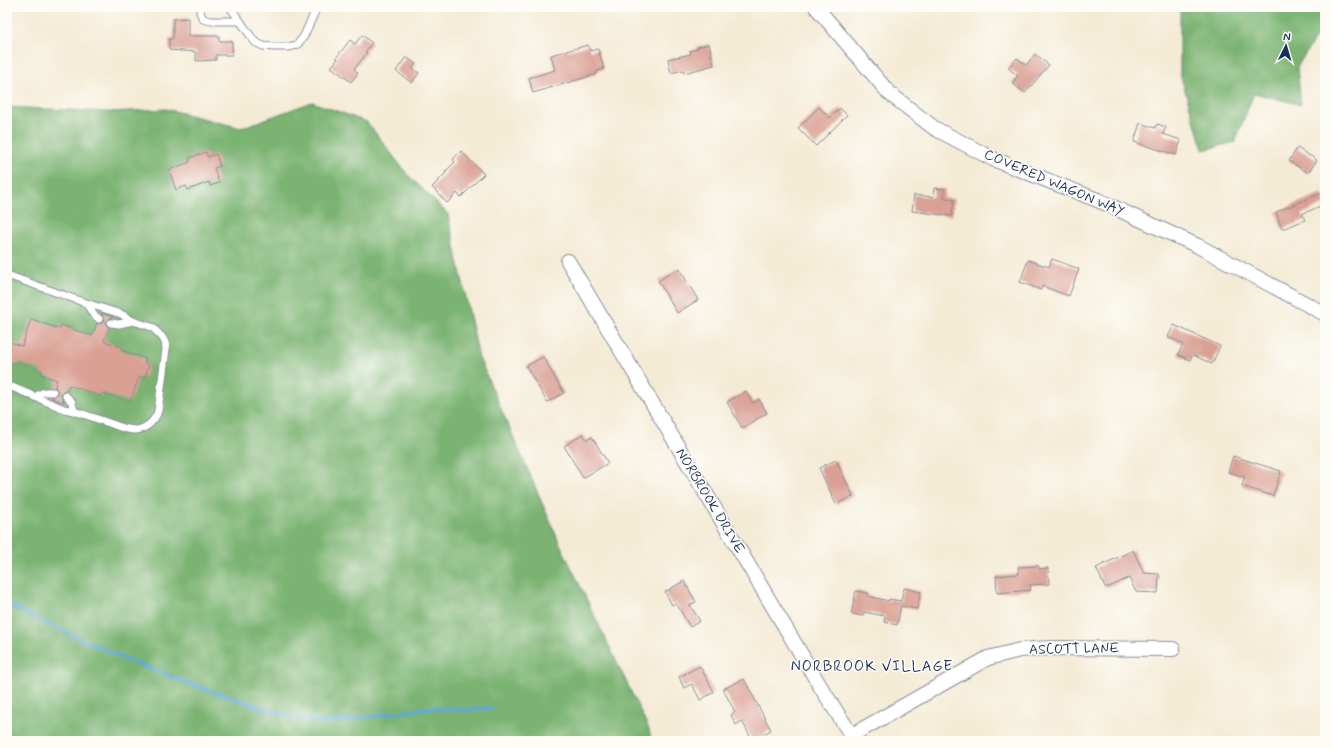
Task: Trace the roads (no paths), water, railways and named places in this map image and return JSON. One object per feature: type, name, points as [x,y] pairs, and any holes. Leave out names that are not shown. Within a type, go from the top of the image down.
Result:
[{"type":"street","name":"COVERED WAGON WAY","points":[[816,7],[889,93],[934,128],[993,159],[1100,201],[1198,246],[1325,314]]},
{"type":"street","name":"NORBROOK DRIVE","points":[[568,261],[820,686],[854,738]]},
{"type":"street","name":"ASCOTT LANE","points":[[854,738],[988,658],[1020,650],[1051,648],[1173,649]]},
{"type":"lane","points":[[201,7],[200,12],[203,19],[211,21],[240,21]]},
{"type":"lane","points":[[230,7],[255,42],[263,46],[288,47],[297,45],[317,7]]},
{"type":"lane","points":[[7,275],[121,314],[133,321],[152,327],[162,337],[165,342],[166,349],[158,411],[156,417],[148,426],[141,429],[134,430],[120,427],[64,409],[7,385]]},
{"type":"lane","points":[[86,303],[93,314],[99,319]]},
{"type":"lane","points":[[111,323],[119,324],[133,321]]},
{"type":"lane","points":[[35,397],[47,391],[53,392]]},
{"type":"lane","points":[[66,396],[72,402],[74,411]]},
{"type":"waterway","points":[[7,605],[125,659],[195,686],[297,719],[329,723],[428,708],[464,710],[491,708]]},
{"type":"district","name":"NORBROOK VILLAGE","points":[[872,667]]}]
